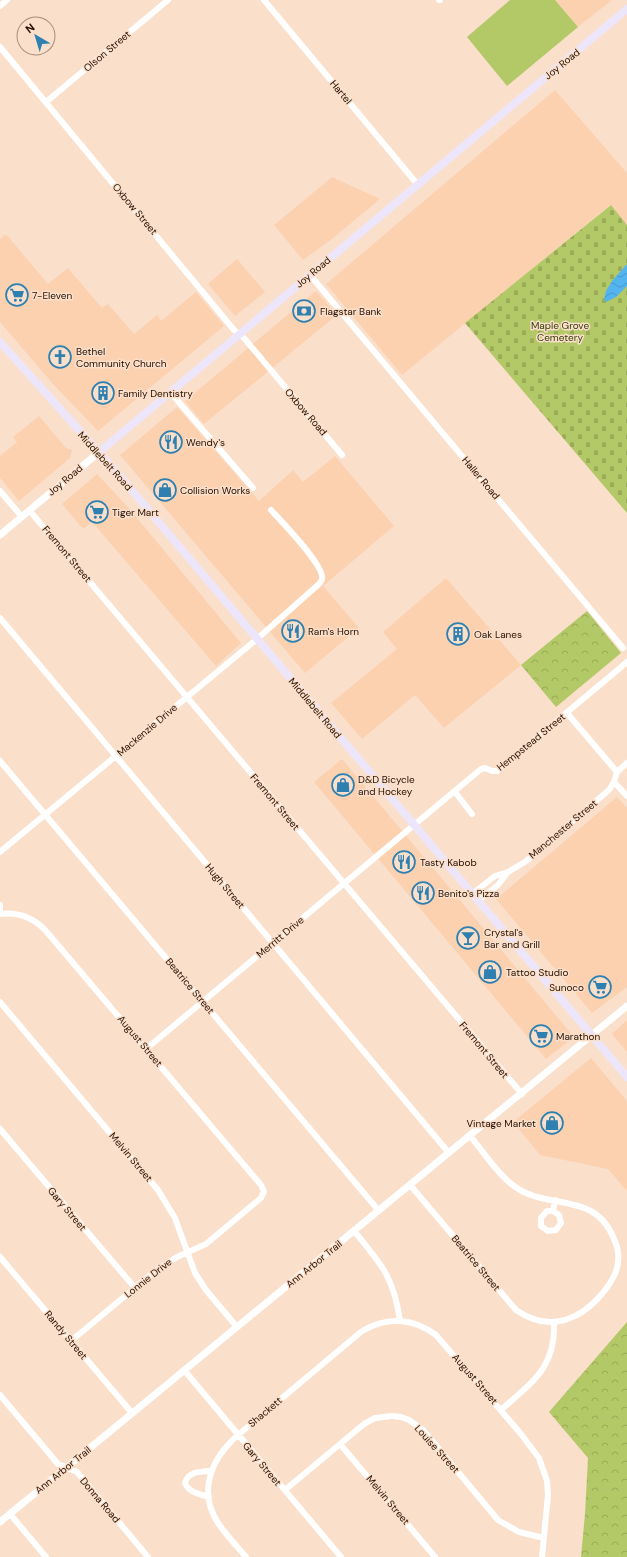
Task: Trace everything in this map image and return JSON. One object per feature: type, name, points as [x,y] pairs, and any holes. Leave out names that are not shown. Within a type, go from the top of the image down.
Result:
[{"type":"main road","name":"Joy Road","points":[[98,453],[627,9]]},
{"type":"main road","name":"Middlebelt Road","points":[[0,342],[98,453],[257,639],[627,1077]]},
{"type":"street","points":[[0,6],[7,0]]},
{"type":"street","name":"Olson Street","points":[[46,102],[168,0]]},
{"type":"street","name":"Hartel","points":[[264,0],[418,185]]},
{"type":"street","name":"Oxbow Street","points":[[0,47],[239,334],[270,369]]},
{"type":"street","name":"Haller Road","points":[[310,275],[623,648]]},
{"type":"street","name":"Oxbow Road","points":[[270,369],[342,455]]},
{"type":"street","points":[[170,392],[253,488]]},
{"type":"street","name":"Joy Road","points":[[0,535],[98,453]]},
{"type":"street","points":[[0,491],[22,517]]},
{"type":"street","name":"Fremont Street","points":[[30,510],[522,1094]]},
{"type":"street","name":"Mackenzie Drive","points":[[0,852],[313,591],[322,579],[316,562],[271,510]]},
{"type":"street","name":"Hugh Street","points":[[0,618],[449,1153]]},
{"type":"street","name":"Hempstead Street","points":[[415,826],[481,769],[485,768],[497,771],[627,662]]},
{"type":"street","points":[[567,713],[617,772]]},
{"type":"street","name":"Beatrice Street","points":[[0,761],[379,1211]]},
{"type":"street","points":[[627,763],[617,772],[614,782],[627,796]]},
{"type":"street","name":"Manchester Street","points":[[472,894],[495,876],[508,872],[525,862],[606,794],[614,782]]},
{"type":"street","points":[[454,792],[472,814]]},
{"type":"street","name":"Merritt Drive","points":[[146,1049],[415,826]]},
{"type":"street","name":"Manchester Street","points":[[478,902],[503,880],[508,872]]},
{"type":"street","points":[[0,905],[0,914]]},
{"type":"street","name":"August Street","points":[[0,914],[24,916],[43,927],[261,1185],[264,1191]]},
{"type":"street","name":"Melvin Street","points":[[0,1002],[158,1190],[175,1218],[199,1281],[237,1327]]},
{"type":"street","name":"Ann Arbor Trail","points":[[0,1522],[522,1094],[627,1006]]},
{"type":"street","name":"Gary Street","points":[[0,1129],[135,1288]]},
{"type":"street","points":[[470,1136],[514,1186],[530,1195],[586,1207],[595,1214],[614,1236],[618,1251],[618,1262],[612,1280],[586,1309],[570,1319],[554,1322],[552,1350],[544,1368],[534,1381],[501,1410]]},
{"type":"street","name":"Beatrice Street","points":[[410,1185],[511,1305],[531,1318],[554,1322]]},
{"type":"street","name":"Lonnie Drive","points":[[71,1341],[164,1264],[206,1244],[260,1198],[264,1191]]},
{"type":"street","points":[[553,1211],[555,1200]]},
{"type":"street","points":[[354,1231],[379,1261],[389,1276],[396,1294],[400,1321]]},
{"type":"street","name":"Randy Street","points":[[0,1257],[132,1413]]},
{"type":"street","name":"August Street","points":[[400,1321],[420,1325],[436,1336],[533,1448],[544,1469],[548,1495],[542,1557]]},
{"type":"street","name":"Shackett","points":[[246,1557],[218,1522],[209,1497],[211,1470],[222,1451],[238,1435],[362,1331],[380,1323],[400,1321]]},
{"type":"street","name":"Gary Street","points":[[184,1370],[340,1557]]},
{"type":"street","name":"Donna Road","points":[[0,1395],[58,1464],[77,1472],[148,1557]]},
{"type":"street","name":"Louise Street","points":[[284,1490],[364,1424],[375,1418],[392,1416],[409,1420],[423,1430],[498,1520],[519,1532],[544,1538]]},
{"type":"street","name":"Melvin Street","points":[[340,1444],[435,1557]]},
{"type":"street","points":[[209,1497],[189,1490],[185,1483],[187,1478],[192,1474],[211,1470]]},
{"type":"street","points":[[10,1514],[46,1557]]},
{"type":"shaded area","points":[[555,0],[612,0],[578,27]]},
{"type":"shaded area","points":[[555,90],[627,173],[627,225],[610,205],[402,375],[326,284]]},
{"type":"shaded area","points":[[332,177],[380,199],[332,239],[303,260],[274,225]]},
{"type":"shaded area","points":[[6,234],[48,284],[68,268],[102,308],[108,304],[134,334],[157,315],[161,321],[196,292],[224,326],[98,431],[53,384],[0,322],[0,239]]},
{"type":"shaded area","points":[[237,259],[265,292],[235,316],[208,284]]},
{"type":"shaded area","points":[[316,291],[337,315],[204,424],[185,401]]},
{"type":"shaded area","points":[[177,407],[259,501],[293,470],[303,482],[335,456],[394,526],[323,586],[359,628],[305,673],[120,455]]},
{"type":"shaded area","points":[[39,416],[66,448],[72,450],[70,458],[19,501],[0,478],[0,456],[17,442],[13,437]]},
{"type":"shaded area","points":[[97,474],[127,506],[241,643],[216,666],[92,522],[83,529],[62,504]]},
{"type":"shaded area","points":[[446,578],[521,665],[444,728],[415,695],[362,739],[331,703],[397,649],[383,632]]},
{"type":"shaded area","points":[[342,759],[574,1037],[546,1059],[314,782]]},
{"type":"shaded area","points":[[617,797],[627,808],[627,987],[592,1013],[496,899]]},
{"type":"shaded area","points":[[627,1020],[627,1052],[612,1034]]},
{"type":"shaded area","points":[[591,1058],[627,1101],[627,1191],[608,1169],[540,1155],[513,1122]]},
{"type":"green space","points":[[510,0],[555,0],[578,27],[507,86],[467,37]]},
{"type":"green space","name":"Maple Grove Cemetery","points":[[611,205],[627,225],[627,513],[465,323]]},
{"type":"green space","points":[[587,611],[621,653],[556,707],[521,665]]},
{"type":"green space","points":[[627,1322],[627,1557],[581,1557],[588,1458],[549,1412]]},
{"type":"water","points":[[627,264],[627,286],[616,297],[606,302],[604,299],[606,291],[612,281]]},
{"type":"place","name":"7-Eleven","points":[[17,295]]},
{"type":"place","name":"Flagstar Bank","points":[[304,311]]},
{"type":"place","name":"Bethel Community Church","points":[[60,357]]},
{"type":"place","name":"Family Dentistry","points":[[103,393]]},
{"type":"place","name":"Wendy's","points":[[171,442]]},
{"type":"place","name":"Collision Works","points":[[165,490]]},
{"type":"place","name":"Tiger Mart","points":[[97,512]]},
{"type":"place","name":"Ram's Horn","points":[[293,631]]},
{"type":"place","name":"Oak Lanes","points":[[458,634]]},
{"type":"place","name":"D&D Bicycle and Hockey","points":[[343,785]]},
{"type":"place","name":"Tasty Kabob","points":[[404,862]]},
{"type":"place","name":"Benito's Pizza","points":[[423,893]]},
{"type":"place","name":"Crystal's Bar and Grill","points":[[468,938]]},
{"type":"place","name":"Tattoo Studio","points":[[490,972]]},
{"type":"place","name":"Sunoco","points":[[600,987]]},
{"type":"place","name":"Marathon","points":[[541,1036]]},
{"type":"place","name":"Vintage Market","points":[[552,1123]]}]
